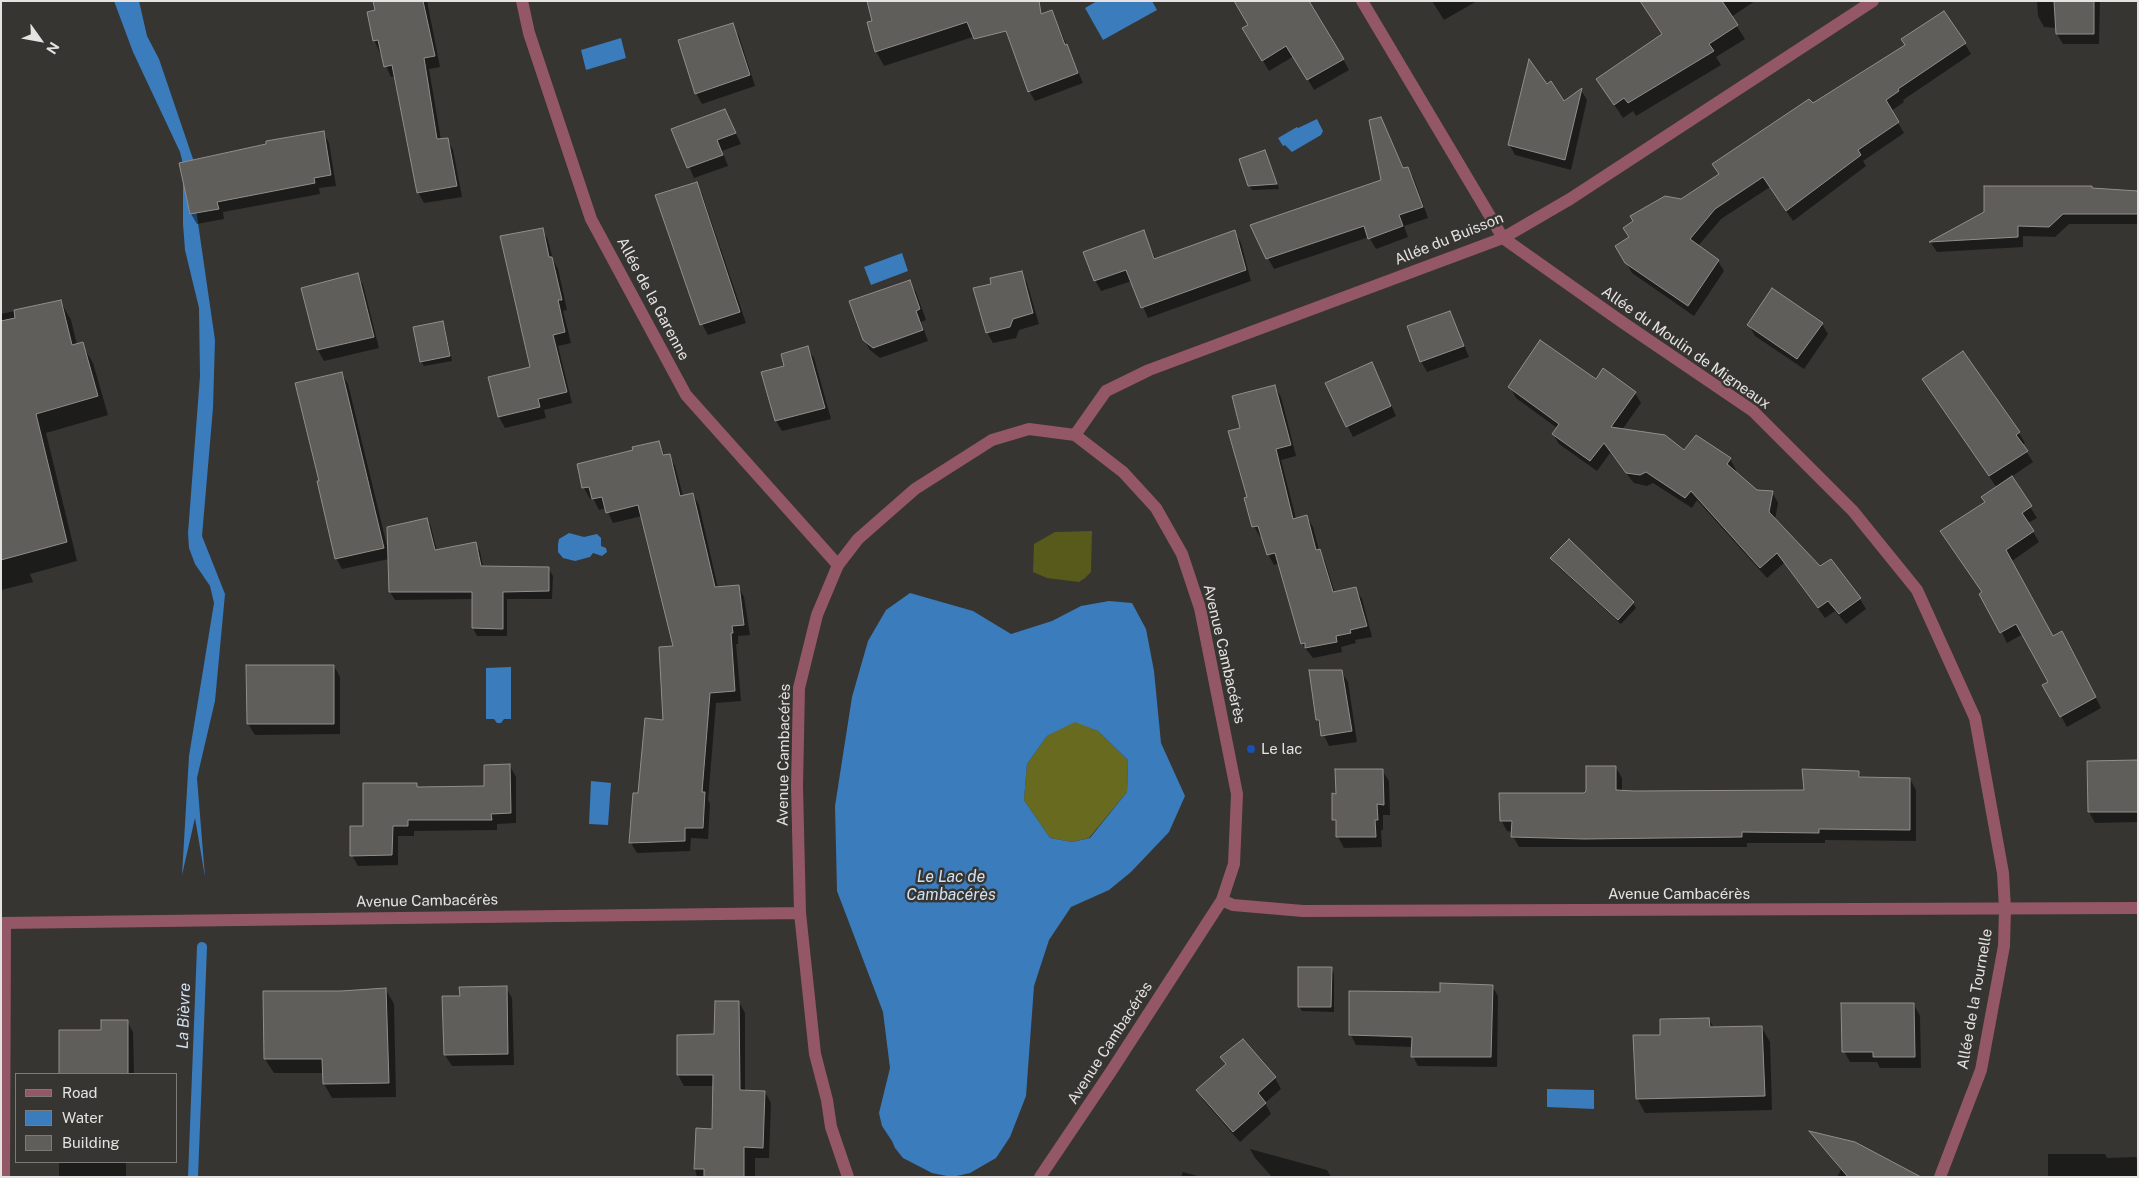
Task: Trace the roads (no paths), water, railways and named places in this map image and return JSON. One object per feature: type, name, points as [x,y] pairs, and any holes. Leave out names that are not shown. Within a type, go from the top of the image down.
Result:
[{"type":"street","name":"Allée de la Garenne","points":[[522,1],[529,33],[592,219],[686,395],[838,565]]},
{"type":"street","name":"Allée du Moulin de Migneaux","points":[[1362,1],[1503,238],[1753,411],[1853,512],[1917,590],[1975,718],[2003,873],[2005,909]]},
{"type":"street","name":"Allée du Buisson","points":[[1074,435],[1106,391],[1149,370],[1503,238],[1579,194],[1873,1]]},
{"type":"street","name":"Avenue Cambacérès","points":[[848,1177],[831,1127],[827,1100],[815,1054],[800,913],[797,786],[799,688],[817,615],[838,565],[858,539],[915,489],[992,440],[1029,429],[1074,435],[1123,472],[1156,508],[1182,554],[1200,608],[1237,794],[1234,864],[1222,900],[1040,1177]]},
{"type":"street","name":"Avenue Cambacérès","points":[[1222,900],[1233,905],[1303,911],[2138,908]]},
{"type":"street","name":"Allée de la Tournelle","points":[[1940,1177],[1981,1070],[2004,946],[2005,909]]},
{"type":"street","name":"Avenue Cambacérès","points":[[3,924],[800,913]]},
{"type":"street","points":[[3,924],[4,1177]]},
{"type":"water","points":[[114,1],[139,1],[147,36],[159,59],[193,159],[197,216],[215,340],[213,408],[202,536],[225,594],[215,701],[197,778],[205,877],[195,818],[182,875],[189,756],[214,603],[210,586],[195,564],[189,548],[188,533],[200,376],[199,308],[185,250],[183,164],[180,152],[133,52]]},
{"type":"water","points":[[1097,1],[1152,1],[1157,10],[1103,40],[1085,8]]},
{"type":"water","points":[[621,38],[626,58],[586,70],[581,50]]},
{"type":"water","points":[[1317,119],[1323,131],[1321,135],[1292,152],[1285,145],[1283,146],[1278,138],[1297,127]]},
{"type":"water","points":[[902,253],[908,271],[871,285],[864,267]]},
{"type":"water","points":[[569,533],[584,537],[597,534],[601,538],[601,546],[606,548],[607,552],[602,556],[593,553],[590,557],[575,561],[563,558],[558,552],[559,539]]},
{"type":"water","name":"Le Lac de Cambacérès","points":[[910,593],[973,611],[1011,634],[1052,621],[1081,606],[1109,601],[1132,603],[1146,629],[1154,671],[1161,743],[1185,796],[1169,832],[1131,872],[1109,890],[1071,907],[1049,940],[1034,986],[1026,1096],[1010,1137],[996,1158],[970,1173],[952,1177],[932,1173],[903,1158],[882,1126],[879,1113],[890,1068],[883,1012],[837,891],[835,806],[852,697],[868,641],[886,610]],"holes":[[[1075,722],[1098,731],[1128,760],[1127,792],[1090,838],[1072,842],[1050,838],[1024,800],[1027,764],[1047,736]]]},
{"type":"water","points":[[511,667],[511,719],[504,719],[501,723],[497,723],[494,719],[486,719],[486,668]]},
{"type":"water","points":[[591,781],[611,783],[608,825],[589,824]]},
{"type":"water","points":[[1547,1089],[1594,1090],[1594,1109],[1547,1107]]},
{"type":"waterway","name":"La Bièvre","points":[[193,1177],[202,947]]},
{"type":"place","name":"Le lac","points":[[1251,749]]}]
